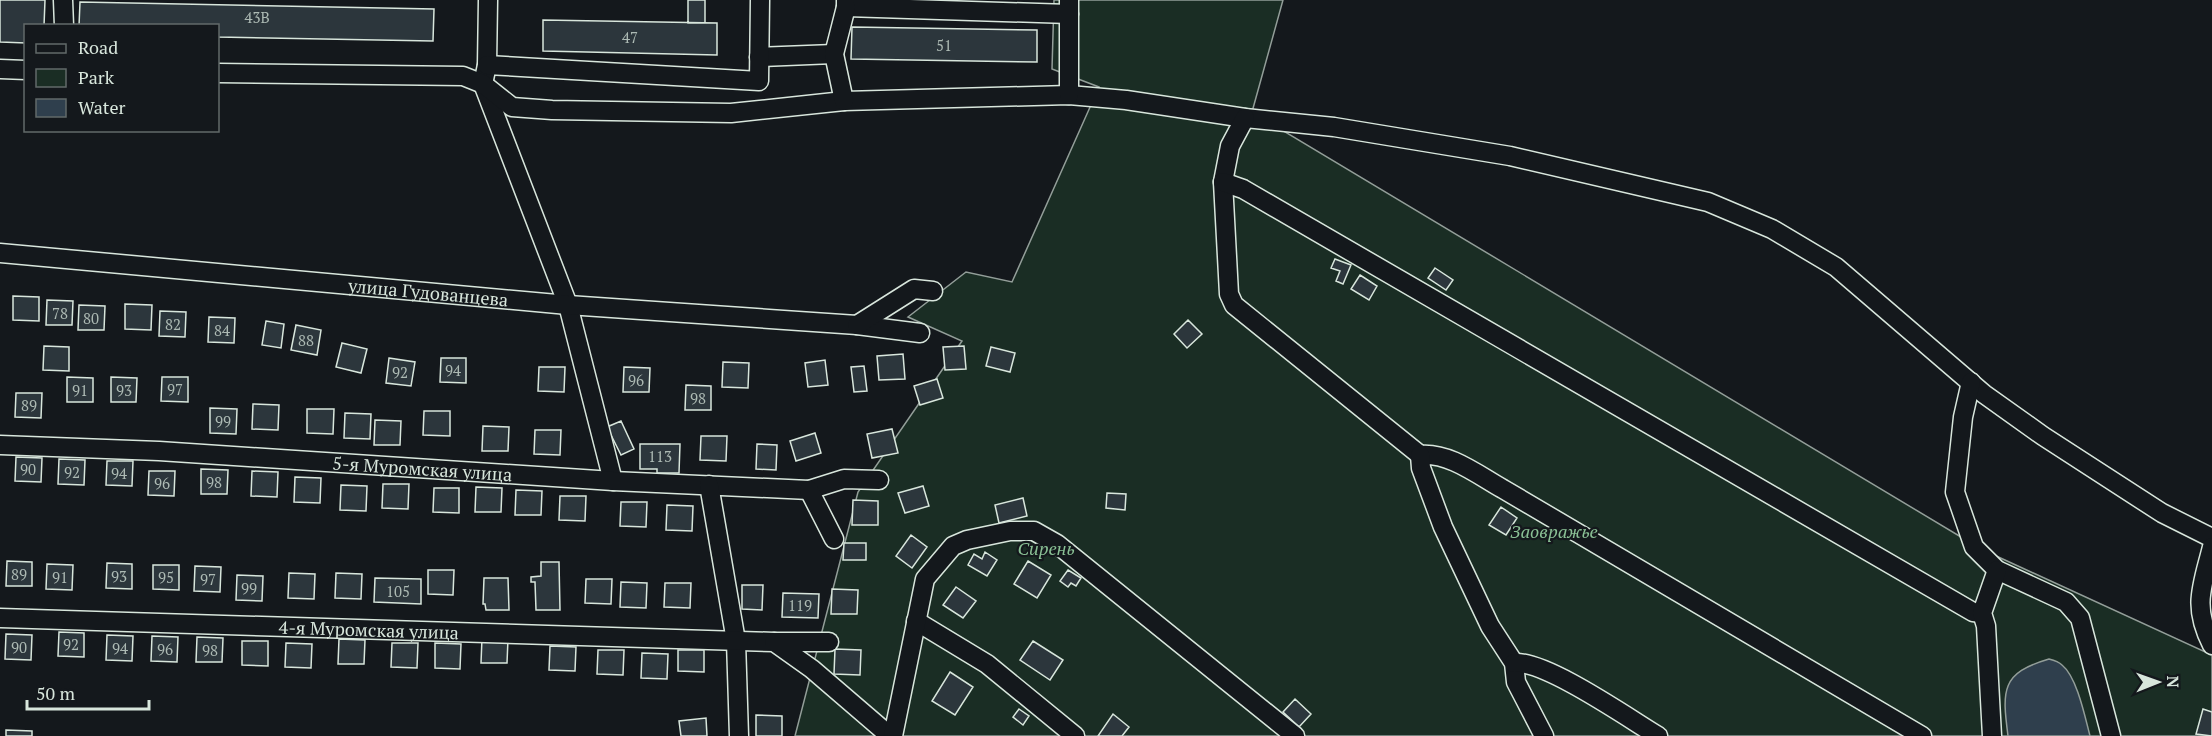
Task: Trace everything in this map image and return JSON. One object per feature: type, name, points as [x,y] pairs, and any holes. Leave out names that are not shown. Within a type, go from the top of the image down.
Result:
[{"type":"street","points":[[63,0],[64,24]]},
{"type":"street","points":[[488,0],[487,65],[483,84],[568,305],[613,481]]},
{"type":"street","points":[[487,65],[759,81],[760,0]]},
{"type":"street","points":[[844,101],[834,54],[846,3],[1069,7],[1069,95]]},
{"type":"street","points":[[759,57],[834,54]]},
{"type":"street","points":[[0,69],[24,70]]},
{"type":"street","points":[[219,73],[463,76],[483,84],[512,107],[552,110],[731,113],[844,101],[1069,95],[1334,127],[1510,156],[1708,202],[1772,229],[1836,267],[1971,382],[2043,436],[2162,513],[2212,538]]},
{"type":"street","points":[[1245,118],[1230,146],[1223,182],[1229,294],[1234,305],[1268,336],[1420,455],[1428,454],[1454,462],[1503,489],[1922,736]]},
{"type":"street","points":[[1223,182],[1243,189],[1973,612],[1982,613]]},
{"type":"street","name":"улица Гудованцева","points":[[0,253],[568,305],[857,325],[920,333]]},
{"type":"street","points":[[857,325],[914,289],[933,291]]},
{"type":"street","points":[[1971,382],[1963,417],[1955,492],[1974,547],[1997,570],[2066,602],[2080,618],[2111,736]]},
{"type":"street","name":"5-я Муромская улица","points":[[0,446],[159,451],[613,481],[809,490],[844,479],[879,480]]},
{"type":"street","points":[[1420,455],[1421,468],[1443,527],[1490,626],[1514,663],[1516,682],[1544,736]]},
{"type":"street","points":[[709,485],[736,641],[740,736]]},
{"type":"street","points":[[809,490],[834,539]]},
{"type":"street","points":[[774,642],[812,669],[891,736],[905,686],[925,579],[952,546],[967,540],[1010,531],[1034,531],[1057,544],[1295,736]]},
{"type":"street","points":[[2212,547],[2199,598],[2201,624],[2212,645]]},
{"type":"street","points":[[1992,736],[1986,626],[1982,613],[1997,570]]},
{"type":"street","name":"4-я Муромская улица","points":[[0,618],[830,642]]},
{"type":"street","points":[[916,621],[987,664],[1075,736]]},
{"type":"street","points":[[1514,663],[1525,662],[1553,675],[1658,736]]},
{"type":"green space","name":"Заовражье","points":[[1054,0],[1283,0],[1252,112],[1981,549],[2212,655],[2212,736],[795,736],[858,492],[962,341],[908,317],[966,272],[1012,282],[1099,87],[1052,69]]},
{"type":"water","points":[[2049,659],[2061,664],[2072,678],[2090,736],[2008,736],[2005,707],[2008,686],[2021,670]]},
{"type":"building","points":[[0,0],[45,0],[44,24],[24,24],[24,43],[0,42]]},
{"type":"building","points":[[688,0],[705,0],[705,23],[688,23]]},
{"type":"building","points":[[80,2],[434,9],[433,41],[219,37],[219,24],[79,24]]},
{"type":"building","points":[[543,20],[717,23],[717,55],[543,51]]},
{"type":"building","points":[[852,27],[1037,30],[1037,62],[851,59]]},
{"type":"building","points":[[1335,259],[1351,265],[1343,284],[1336,281],[1340,271],[1331,268]]},
{"type":"building","points":[[1435,268],[1453,280],[1446,290],[1428,278]]},
{"type":"building","points":[[1360,275],[1377,286],[1369,300],[1351,289]]},
{"type":"building","points":[[13,296],[39,297],[39,321],[13,320]]},
{"type":"building","points":[[47,300],[73,301],[72,325],[46,325]]},
{"type":"building","points":[[125,304],[152,305],[151,330],[125,329]]},
{"type":"building","points":[[79,305],[105,306],[104,330],[78,330]]},
{"type":"building","points":[[160,311],[186,312],[185,337],[159,336]]},
{"type":"building","points":[[209,317],[235,318],[234,343],[208,342]]},
{"type":"building","points":[[1188,320],[1202,334],[1187,348],[1174,334]]},
{"type":"building","points":[[266,321],[284,324],[281,348],[262,345]]},
{"type":"building","points":[[296,325],[321,330],[317,355],[291,350]]},
{"type":"building","points":[[342,343],[367,349],[361,373],[336,367]]},
{"type":"building","points":[[44,346],[69,347],[69,371],[43,370]]},
{"type":"building","points":[[964,346],[966,369],[945,370],[943,347]]},
{"type":"building","points":[[991,347],[1015,353],[1010,372],[986,366]]},
{"type":"building","points":[[903,354],[905,379],[879,380],[877,356]]},
{"type":"building","points":[[389,358],[415,362],[411,386],[386,383]]},
{"type":"building","points":[[441,358],[466,358],[466,383],[440,382]]},
{"type":"building","points":[[825,360],[828,385],[808,387],[805,363]]},
{"type":"building","points":[[723,362],[749,363],[748,388],[722,387]]},
{"type":"building","points":[[864,366],[867,391],[854,392],[851,367]]},
{"type":"building","points":[[539,367],[565,367],[564,392],[538,391]]},
{"type":"building","points":[[624,367],[650,368],[649,392],[623,392]]},
{"type":"building","points":[[67,377],[93,378],[93,402],[67,402]]},
{"type":"building","points":[[111,377],[137,378],[136,402],[111,402]]},
{"type":"building","points":[[162,377],[188,377],[188,402],[161,401]]},
{"type":"building","points":[[937,379],[943,398],[920,405],[914,386]]},
{"type":"building","points":[[686,385],[711,386],[711,410],[685,410]]},
{"type":"building","points":[[16,393],[42,393],[41,418],[15,417]]},
{"type":"building","points":[[253,404],[279,405],[278,430],[252,429]]},
{"type":"building","points":[[210,408],[237,409],[236,434],[210,433]]},
{"type":"building","points":[[307,409],[334,409],[333,434],[307,433]]},
{"type":"building","points":[[424,411],[450,411],[450,436],[423,435]]},
{"type":"building","points":[[345,413],[371,414],[370,439],[344,438]]},
{"type":"building","points":[[375,420],[401,421],[400,445],[374,445]]},
{"type":"building","points":[[621,421],[634,449],[621,455],[607,427]]},
{"type":"building","points":[[483,426],[509,427],[508,451],[482,451]]},
{"type":"building","points":[[892,429],[898,453],[872,458],[867,434]]},
{"type":"building","points":[[535,430],[561,430],[560,455],[534,454]]},
{"type":"building","points":[[815,433],[821,453],[796,461],[790,441]]},
{"type":"building","points":[[701,436],[727,436],[726,461],[700,460]]},
{"type":"building","points":[[640,444],[680,444],[679,473],[657,473],[657,469],[640,469]]},
{"type":"building","points":[[757,444],[777,445],[776,470],[756,469]]},
{"type":"building","points":[[16,457],[42,458],[41,482],[15,481]]},
{"type":"building","points":[[59,459],[85,460],[84,485],[58,484]]},
{"type":"building","points":[[107,461],[133,461],[132,486],[106,485]]},
{"type":"building","points":[[201,469],[228,470],[227,494],[201,494]]},
{"type":"building","points":[[149,471],[175,471],[174,496],[148,495]]},
{"type":"building","points":[[252,471],[278,472],[277,497],[251,496]]},
{"type":"building","points":[[295,477],[321,478],[320,503],[294,502]]},
{"type":"building","points":[[383,484],[409,484],[408,509],[382,508]]},
{"type":"building","points":[[341,485],[367,486],[366,511],[340,510]]},
{"type":"building","points":[[923,486],[929,506],[905,513],[898,493]]},
{"type":"building","points":[[476,487],[502,488],[501,512],[475,512]]},
{"type":"building","points":[[434,488],[459,488],[459,513],[433,512]]},
{"type":"building","points":[[516,490],[542,491],[541,515],[515,515]]},
{"type":"building","points":[[1107,493],[1126,494],[1125,510],[1106,508]]},
{"type":"building","points":[[560,496],[586,496],[585,521],[559,520]]},
{"type":"building","points":[[1023,498],[1027,516],[999,523],[995,505]]},
{"type":"building","points":[[853,500],[878,501],[878,525],[852,525]]},
{"type":"building","points":[[621,502],[647,502],[646,527],[620,526]]},
{"type":"building","points":[[667,505],[693,506],[692,531],[666,530]]},
{"type":"building","points":[[1501,507],[1517,518],[1506,535],[1489,525]]},
{"type":"building","points":[[911,535],[927,547],[912,568],[896,556]]},
{"type":"building","points":[[844,543],[866,543],[866,560],[843,560]]},
{"type":"building","points":[[985,552],[997,560],[987,576],[968,565],[974,554],[982,559]]},
{"type":"building","points":[[7,561],[32,562],[32,586],[6,586]]},
{"type":"building","points":[[1028,561],[1051,575],[1037,598],[1014,584]]},
{"type":"building","points":[[541,562],[559,562],[560,610],[536,610],[535,582],[531,582],[531,577],[541,576]]},
{"type":"building","points":[[107,563],[132,564],[132,589],[106,588]]},
{"type":"building","points":[[47,564],[73,565],[72,590],[46,589]]},
{"type":"building","points":[[153,565],[179,565],[179,590],[153,589]]},
{"type":"building","points":[[195,566],[221,567],[220,592],[194,591]]},
{"type":"building","points":[[428,570],[454,570],[453,595],[428,594]]},
{"type":"building","points":[[1068,570],[1081,578],[1076,586],[1071,583],[1068,587],[1060,581]]},
{"type":"building","points":[[289,573],[315,574],[314,599],[288,598]]},
{"type":"building","points":[[336,573],[362,574],[361,599],[335,598]]},
{"type":"building","points":[[237,575],[263,576],[262,601],[236,600]]},
{"type":"building","points":[[375,578],[421,579],[421,604],[374,602]]},
{"type":"building","points":[[484,578],[508,578],[509,610],[486,610],[483,604]]},
{"type":"building","points":[[586,579],[612,579],[611,604],[585,603]]},
{"type":"building","points":[[621,582],[647,583],[646,608],[620,607]]},
{"type":"building","points":[[665,583],[691,583],[690,608],[664,607]]},
{"type":"building","points":[[742,585],[763,585],[762,610],[742,609]]},
{"type":"building","points":[[956,587],[976,601],[963,618],[943,605]]},
{"type":"building","points":[[832,589],[858,590],[857,614],[831,614]]},
{"type":"building","points":[[783,593],[819,594],[818,618],[782,617]]},
{"type":"building","points":[[59,632],[84,633],[84,657],[58,656]]},
{"type":"building","points":[[6,634],[32,635],[31,660],[5,659]]},
{"type":"building","points":[[107,635],[133,636],[132,661],[106,660]]},
{"type":"building","points":[[152,636],[178,637],[177,662],[151,661]]},
{"type":"building","points":[[197,637],[223,638],[222,662],[196,662]]},
{"type":"building","points":[[482,638],[508,639],[507,663],[481,663]]},
{"type":"building","points":[[339,639],[365,640],[364,664],[338,664]]},
{"type":"building","points":[[242,641],[268,641],[268,666],[242,665]]},
{"type":"building","points":[[1033,641],[1063,660],[1050,680],[1020,660]]},
{"type":"building","points":[[286,643],[312,644],[311,668],[285,667]]},
{"type":"building","points":[[392,643],[418,643],[417,668],[391,667]]},
{"type":"building","points":[[435,643],[461,644],[460,669],[435,668]]},
{"type":"building","points":[[550,646],[576,647],[575,671],[549,670]]},
{"type":"building","points":[[835,649],[861,650],[860,675],[834,674]]},
{"type":"building","points":[[598,650],[624,650],[623,675],[597,674]]},
{"type":"building","points":[[678,650],[704,650],[704,672],[678,671]]},
{"type":"building","points":[[642,653],[668,654],[667,679],[641,678]]},
{"type":"building","points":[[950,672],[973,687],[955,715],[932,701]]},
{"type":"building","points":[[1295,699],[1311,714],[1299,727],[1283,712]]},
{"type":"building","points":[[1019,709],[1029,716],[1023,725],[1013,717]]},
{"type":"building","points":[[2203,709],[2212,712],[2212,736],[2196,734]]},
{"type":"building","points":[[1113,714],[1129,727],[1122,736],[1098,736]]},
{"type":"building","points":[[756,715],[782,716],[782,736],[756,736]]},
{"type":"building","points":[[706,718],[707,736],[681,736],[679,721]]},
{"type":"building","points":[[6,730],[32,731],[32,736],[6,736]]},
{"type":"park label","name":"Сирень","points":[[1046,548]]}]
